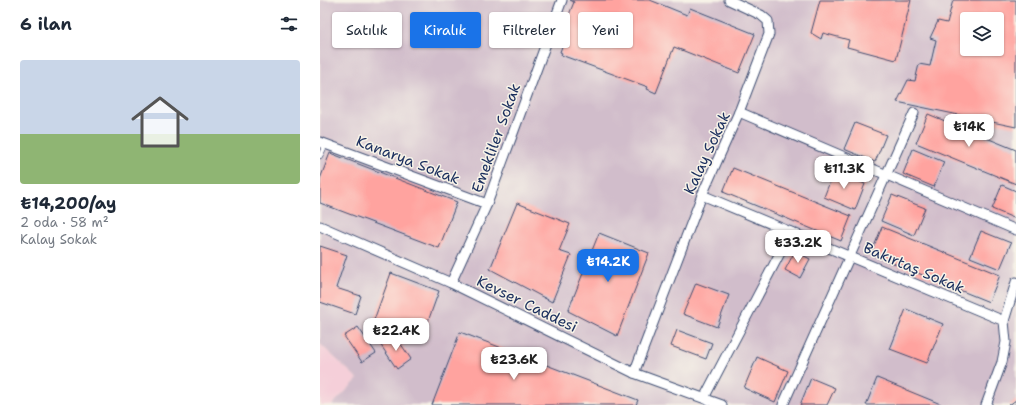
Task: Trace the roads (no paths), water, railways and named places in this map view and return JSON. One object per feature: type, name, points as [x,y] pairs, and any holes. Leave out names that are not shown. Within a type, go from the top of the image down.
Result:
[{"type":"street","name":"Emekliler Sokak","points":[[451,283],[487,204],[562,0]]},
{"type":"street","points":[[729,0],[761,15],[768,21],[769,34],[739,112]]},
{"type":"street","name":"Kalay Sokak","points":[[634,373],[702,195],[739,112],[1016,230]]},
{"type":"street","points":[[783,405],[914,114]]},
{"type":"street","name":"Kanarya Sokak","points":[[323,143],[487,204]]},
{"type":"street","name":"Bakırtaş Sokak","points":[[702,195],[1004,321]]},
{"type":"street","name":"Kevser Caddesi","points":[[320,226],[451,283],[634,373],[722,405]]},
{"type":"street","points":[[704,398],[791,232]]},
{"type":"street","points":[[986,405],[1002,362],[1006,342],[1004,321],[1016,282]]},
{"type":"lane","points":[[320,156],[323,143]]}]
